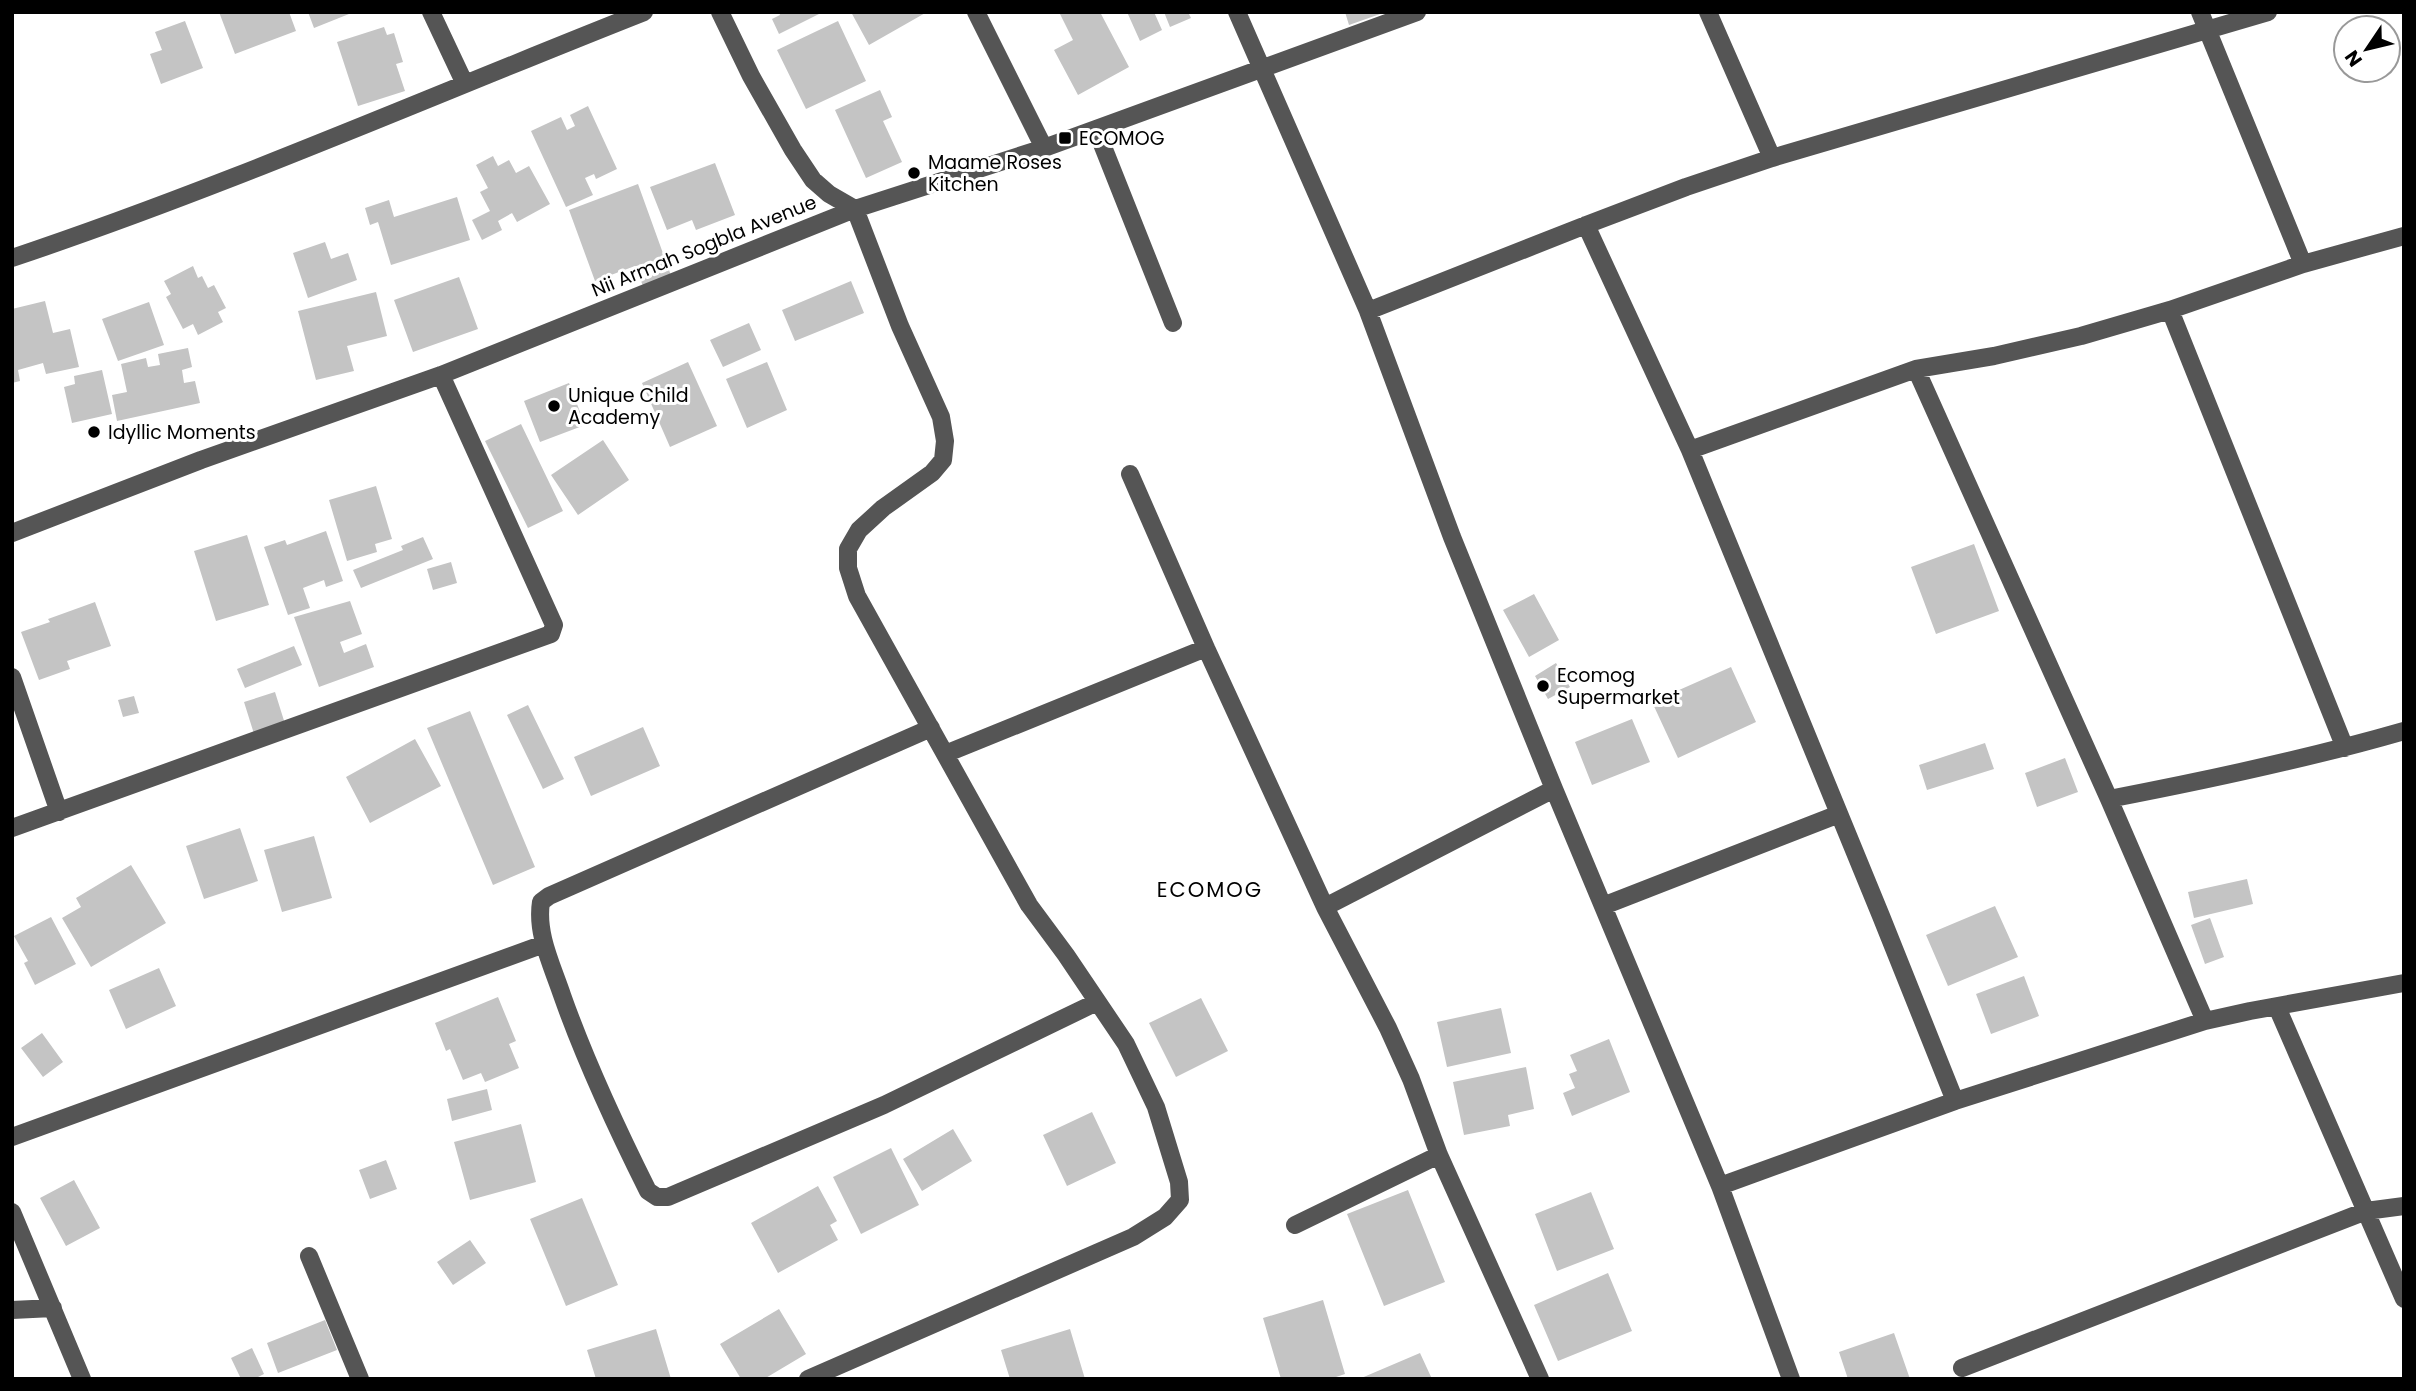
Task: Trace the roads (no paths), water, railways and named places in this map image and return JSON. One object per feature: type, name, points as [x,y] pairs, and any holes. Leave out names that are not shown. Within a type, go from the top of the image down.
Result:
[{"type":"street","points":[[431,12],[464,82]]},
{"type":"street","points":[[12,258],[246,174],[464,82],[644,12]]},
{"type":"street","points":[[720,12],[793,150],[813,180],[829,194],[855,209],[900,326],[940,417],[945,441],[943,460],[932,473],[883,508],[859,530],[848,549],[848,568],[863,606],[1029,905],[1126,1044],[1156,1107],[1179,1182],[1180,1200],[1165,1217],[1133,1237],[807,1379]]},
{"type":"street","points":[[976,12],[1044,148]]},
{"type":"street","points":[[1237,12],[1368,312],[1452,537],[1720,1186],[1791,1379]]},
{"type":"street","name":"Nii Armah Sogbla Avenue","points":[[12,533],[201,460],[441,375],[855,209],[1044,148],[1417,12]]},
{"type":"street","points":[[1709,12],[1772,158]]},
{"type":"street","points":[[2200,12],[2303,264]]},
{"type":"street","points":[[1368,312],[1586,225],[1772,158],[2268,12]]},
{"type":"street","points":[[1096,129],[1173,323]]},
{"type":"street","points":[[1586,225],[1690,450],[1955,1101]]},
{"type":"street","points":[[1690,450],[1916,369],[1994,356],[2081,335],[2170,310],[2303,264],[2404,236]]},
{"type":"street","points":[[2170,310],[2345,748]]},
{"type":"street","points":[[1916,369],[2109,799],[2205,1021]]},
{"type":"street","points":[[12,828],[551,634],[554,625],[441,375]]},
{"type":"street","points":[[1130,474],[1206,648],[1325,907],[1394,1041],[1439,1155],[1540,1379]]},
{"type":"street","points":[[945,754],[1206,648]]},
{"type":"street","points":[[12,677],[59,812]]},
{"type":"street","points":[[931,728],[549,895],[541,902],[544,944],[578,1038],[604,1102],[648,1191],[657,1197],[668,1198],[884,1105],[1097,1002]]},
{"type":"street","points":[[2109,799],[2223,777],[2404,731]]},
{"type":"street","points":[[1325,907],[1554,789]]},
{"type":"street","points":[[1603,906],[1839,814]]},
{"type":"street","points":[[12,1137],[544,944]]},
{"type":"street","points":[[1720,1186],[1955,1101],[2205,1021],[2404,983]]},
{"type":"street","points":[[2277,1007],[2404,1299]]},
{"type":"street","points":[[1295,1225],[1439,1155]]},
{"type":"street","points":[[1962,1368],[2366,1212],[2404,1206]]},
{"type":"street","points":[[12,1212],[82,1379]]},
{"type":"street","points":[[309,1256],[360,1379]]},
{"type":"street","points":[[12,1310],[53,1308]]},
{"type":"place","name":"ECOMOG","points":[[1065,138]]},
{"type":"place","name":"Maame Roses Kitchen","points":[[914,173]]},
{"type":"place","name":"Unique Child Academy","points":[[554,406]]},
{"type":"place","name":"Idyllic Moments","points":[[94,432]]},
{"type":"place","name":"Ecomog Supermarket","points":[[1543,686]]},
{"type":"district","name":"ECOMOG","points":[[1210,889]]}]
